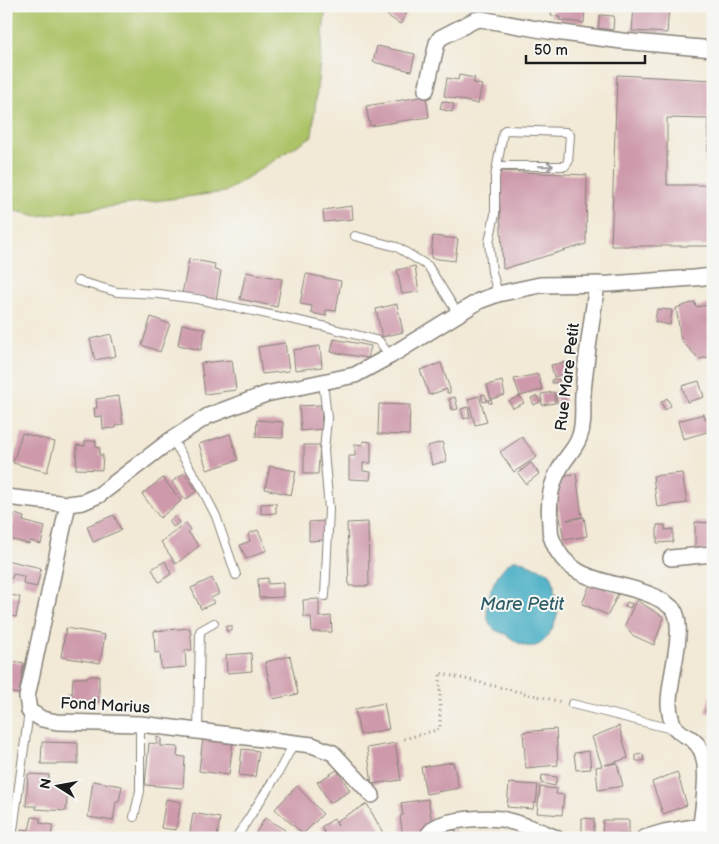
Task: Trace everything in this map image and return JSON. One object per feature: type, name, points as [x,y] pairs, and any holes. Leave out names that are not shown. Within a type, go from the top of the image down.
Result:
[{"type":"street","points":[[426,90],[437,43],[440,38],[478,19],[622,41],[713,49]]},
{"type":"street","points":[[6,497],[68,504],[82,502],[99,495],[172,439],[208,416],[258,397],[355,375],[390,356],[479,301],[498,294],[540,285],[597,284],[713,276]]},
{"type":"street","name":"Rue Mare Petit","points":[[597,284],[583,394],[582,427],[579,439],[562,464],[550,488],[549,514],[551,537],[557,552],[566,563],[587,576],[602,582],[655,598],[672,608],[678,616],[679,630],[669,701],[670,718],[676,730]]},
{"type":"street","points":[[29,711],[26,697],[68,504]]},
{"type":"street","points":[[671,558],[713,554]]},
{"type":"street","name":"Fond Marius","points":[[29,711],[42,719],[57,722],[140,724],[312,746],[333,753],[372,796]]},
{"type":"street","points":[[644,838],[664,832],[707,825],[704,767],[701,750],[691,740],[676,730]]},
{"type":"street","points":[[426,838],[435,827],[442,824],[468,820],[500,819],[556,838]]},
{"type":"lane","points":[[497,166],[565,166],[568,162],[570,135],[566,132],[505,130],[503,133],[497,166],[495,177],[496,214],[489,242],[492,272],[498,294]]},
{"type":"lane","points":[[355,236],[397,247],[428,266],[458,314]]},
{"type":"lane","points":[[78,281],[112,291],[196,299],[326,327],[379,341],[390,356]]},
{"type":"lane","points":[[323,381],[327,418],[324,450],[329,509],[325,596]]},
{"type":"lane","points":[[172,439],[199,483],[216,516],[236,575]]},
{"type":"lane","points":[[198,731],[200,631],[214,623]]},
{"type":"lane","points":[[572,704],[676,730]]},
{"type":"lane","points":[[12,838],[29,711]]},
{"type":"lane","points":[[134,817],[140,791],[140,724]]},
{"type":"lane","points":[[236,838],[278,773],[294,743]]},
{"type":"path","points":[[404,739],[440,729],[440,673],[572,704]]},
{"type":"green space","points":[[6,6],[326,6],[312,136],[225,192],[38,216],[6,209]]},
{"type":"water","name":"Mare Petit","points":[[514,560],[522,561],[546,571],[551,575],[553,581],[558,606],[556,619],[548,636],[544,641],[535,646],[523,645],[497,631],[491,626],[488,619],[488,599],[491,589],[501,571]]},
{"type":"building","points":[[373,6],[411,6],[400,24]]},
{"type":"building","points":[[553,6],[585,6],[584,23],[559,20],[560,17],[551,16]]},
{"type":"building","points":[[634,6],[669,6],[667,33],[632,31]]},
{"type":"building","points":[[600,15],[614,16],[613,30],[598,28]]},
{"type":"building","points":[[377,46],[415,54],[411,71],[373,62]]},
{"type":"building","points":[[459,75],[475,78],[473,83],[482,85],[478,104],[444,96],[447,78],[458,80]]},
{"type":"building","points":[[617,75],[713,80],[713,246],[611,246]],"holes":[[[667,118],[708,119],[707,185],[667,185]]]},
{"type":"building","points":[[426,96],[429,117],[370,126],[366,106]]},
{"type":"building","points":[[442,101],[454,104],[452,112],[440,109]]},
{"type":"building","points":[[498,171],[587,175],[586,244],[503,269]]},
{"type":"building","points":[[352,206],[353,219],[324,222],[323,210]]},
{"type":"building","points":[[433,236],[458,239],[455,261],[431,258]]},
{"type":"building","points":[[189,259],[215,264],[214,270],[221,271],[216,300],[182,294]]},
{"type":"building","points":[[415,266],[419,292],[402,294],[397,270]]},
{"type":"building","points":[[246,272],[282,279],[277,307],[240,299]]},
{"type":"building","points":[[306,274],[341,281],[336,311],[326,310],[326,316],[311,313],[312,306],[300,304]]},
{"type":"building","points":[[695,302],[696,307],[713,304],[713,356],[699,359],[681,340],[676,308]]},
{"type":"building","points":[[397,304],[403,332],[382,337],[376,309]]},
{"type":"building","points":[[657,309],[672,310],[670,325],[655,322]]},
{"type":"building","points":[[151,317],[170,324],[160,352],[142,345]]},
{"type":"building","points":[[182,324],[205,329],[201,350],[178,345]]},
{"type":"building","points":[[111,334],[116,356],[95,360],[90,339]]},
{"type":"building","points":[[334,339],[371,346],[368,358],[331,352]]},
{"type":"building","points":[[285,343],[289,371],[262,374],[258,347]]},
{"type":"building","points":[[320,346],[322,367],[295,370],[293,350]]},
{"type":"building","points":[[232,360],[236,390],[205,394],[201,363]]},
{"type":"building","points":[[566,362],[570,380],[563,382],[561,375],[554,377],[551,365]]},
{"type":"building","points":[[441,363],[450,393],[447,393],[447,389],[429,395],[420,370]]},
{"type":"building","points":[[538,374],[542,390],[520,396],[514,379]]},
{"type":"building","points":[[552,379],[559,379],[559,383],[552,383]]},
{"type":"building","points":[[502,381],[505,395],[491,399],[487,385]]},
{"type":"building","points":[[699,381],[704,397],[687,402],[682,386]]},
{"type":"building","points":[[554,392],[555,403],[542,405],[541,394]]},
{"type":"building","points":[[563,392],[565,402],[557,403],[556,393]]},
{"type":"building","points":[[485,394],[487,401],[483,402],[481,395]]},
{"type":"building","points":[[119,396],[123,424],[116,425],[116,428],[103,429],[102,416],[95,417],[96,399]]},
{"type":"building","points":[[479,396],[487,422],[475,425],[468,399]]},
{"type":"building","points":[[520,396],[524,403],[513,408],[509,401]]},
{"type":"building","points":[[537,396],[540,402],[534,405],[531,398]]},
{"type":"building","points":[[455,397],[458,409],[452,410],[449,399]]},
{"type":"building","points":[[667,398],[671,406],[665,410],[661,402]]},
{"type":"building","points":[[379,404],[410,405],[409,435],[378,434]]},
{"type":"building","points":[[321,405],[322,429],[301,431],[299,406]]},
{"type":"building","points":[[468,407],[470,417],[464,419],[461,409]]},
{"type":"building","points":[[704,414],[705,419],[709,417],[711,425],[708,426],[710,431],[683,439],[678,421]]},
{"type":"building","points":[[257,420],[283,422],[283,438],[256,437]]},
{"type":"building","points":[[22,433],[55,442],[47,472],[13,463]]},
{"type":"building","points":[[230,434],[238,460],[207,470],[199,444]]},
{"type":"building","points":[[522,437],[537,457],[514,472],[500,452]]},
{"type":"building","points":[[85,441],[96,441],[96,447],[100,448],[99,455],[103,455],[102,470],[76,469],[77,445],[85,446]]},
{"type":"building","points":[[363,441],[371,442],[371,463],[363,463],[363,471],[371,472],[370,480],[349,479],[349,456],[355,456],[355,444],[363,445]]},
{"type":"building","points":[[442,442],[447,461],[432,465],[428,446]]},
{"type":"building","points":[[304,445],[320,445],[318,474],[304,474]]},
{"type":"building","points":[[531,463],[539,474],[526,484],[518,473]]},
{"type":"building","points":[[270,466],[296,471],[291,495],[265,489]]},
{"type":"building","points":[[184,473],[197,491],[185,500],[172,482]]},
{"type":"building","points":[[576,473],[582,517],[567,520],[584,517],[587,536],[564,540],[555,488],[560,477]]},
{"type":"building","points":[[682,473],[687,503],[657,507],[653,476]]},
{"type":"building","points":[[163,478],[181,501],[160,518],[142,494]]},
{"type":"building","points":[[276,503],[276,513],[261,514],[261,504]]},
{"type":"building","points":[[15,514],[24,517],[23,521],[45,527],[41,544],[30,541],[29,544],[9,539]]},
{"type":"building","points":[[114,515],[121,530],[93,542],[87,526]]},
{"type":"building","points":[[175,516],[179,523],[173,527],[169,521]]},
{"type":"building","points":[[325,521],[324,540],[309,541],[309,522]]},
{"type":"building","points":[[368,522],[369,586],[349,586],[347,523]]},
{"type":"building","points":[[695,522],[713,523],[713,551],[695,550]]},
{"type":"building","points":[[186,523],[190,530],[188,532],[199,546],[176,564],[161,542]]},
{"type":"building","points":[[657,525],[665,525],[665,530],[673,529],[673,542],[657,543]]},
{"type":"building","points":[[258,530],[267,550],[246,559],[240,545],[250,541],[248,534]]},
{"type":"building","points":[[6,560],[41,568],[37,587],[23,584],[24,576],[13,574],[12,578],[9,578],[8,581],[6,580]]},
{"type":"building","points":[[165,561],[171,574],[159,582],[152,569]]},
{"type":"building","points":[[212,578],[219,594],[211,598],[214,603],[201,609],[191,588]]},
{"type":"building","points":[[268,578],[268,584],[283,583],[283,597],[259,598],[258,579]]},
{"type":"building","points":[[591,582],[618,594],[608,615],[582,604]]},
{"type":"building","points":[[6,594],[20,597],[16,617],[6,615]]},
{"type":"building","points":[[319,599],[319,617],[331,616],[332,632],[312,632],[311,617],[304,617],[303,600]]},
{"type":"building","points":[[636,600],[664,617],[654,645],[632,635],[625,625]]},
{"type":"building","points":[[627,602],[632,604],[630,608],[625,606]]},
{"type":"building","points":[[226,626],[232,626],[232,631],[226,631]]},
{"type":"building","points":[[66,628],[105,635],[100,663],[61,657]]},
{"type":"building","points":[[190,628],[192,650],[185,650],[186,667],[161,669],[160,652],[155,653],[154,631]]},
{"type":"building","points":[[251,653],[252,671],[227,673],[226,655]]},
{"type":"building","points":[[290,656],[298,694],[273,699],[265,662]]},
{"type":"building","points":[[6,660],[24,663],[19,694],[6,692]]},
{"type":"building","points":[[87,676],[99,676],[99,702],[67,702],[67,694],[72,694],[73,678],[87,678]]},
{"type":"building","points":[[713,688],[713,714],[705,712]]},
{"type":"building","points":[[384,703],[389,729],[360,735],[355,709]]},
{"type":"building","points":[[619,726],[628,758],[605,765],[617,763],[623,786],[598,790],[596,767],[602,766],[592,737]]},
{"type":"building","points":[[556,729],[558,765],[526,768],[523,732]]},
{"type":"building","points":[[157,737],[161,738],[161,746],[178,747],[177,756],[185,757],[183,788],[145,785],[149,743],[157,744]]},
{"type":"building","points":[[203,738],[233,741],[229,775],[199,771]]},
{"type":"building","points":[[42,742],[78,743],[78,764],[41,764]]},
{"type":"building","points":[[395,743],[401,780],[372,784],[367,748]]},
{"type":"building","points":[[242,749],[259,751],[255,777],[239,775]]},
{"type":"building","points":[[589,751],[591,769],[576,770],[574,753]]},
{"type":"building","points":[[643,754],[644,761],[636,761],[636,755]]},
{"type":"building","points":[[453,762],[459,788],[426,794],[421,767]]},
{"type":"building","points":[[337,770],[350,791],[330,803],[317,782]]},
{"type":"building","points":[[677,772],[687,805],[663,814],[652,782]]},
{"type":"building","points":[[28,774],[49,775],[48,785],[68,786],[66,811],[36,809],[36,806],[26,806]]},
{"type":"building","points":[[542,775],[557,777],[555,786],[541,783]]},
{"type":"building","points":[[93,781],[122,786],[119,802],[116,802],[113,821],[88,817]]},
{"type":"building","points":[[509,783],[538,785],[536,803],[534,803],[533,809],[507,807]]},
{"type":"building","points":[[297,786],[323,814],[303,834],[275,809]]},
{"type":"building","points":[[540,787],[557,789],[556,794],[564,795],[562,815],[537,813]]},
{"type":"building","points":[[166,799],[181,802],[176,830],[161,828]]},
{"type":"building","points":[[428,799],[432,823],[420,836],[403,838],[400,816],[403,815],[401,803]]},
{"type":"building","points":[[367,804],[383,833],[374,838],[345,838],[342,832],[332,838],[328,838],[321,827],[334,819],[338,826],[336,821]]},
{"type":"building","points":[[193,813],[220,818],[217,838],[189,838]]},
{"type":"building","points":[[32,817],[40,818],[40,823],[53,825],[51,836],[56,838],[20,838],[21,829],[29,830]]},
{"type":"building","points":[[265,818],[285,830],[280,838],[253,838]]},
{"type":"building","points":[[582,818],[594,819],[594,834],[582,834]]},
{"type":"building","points":[[603,820],[629,820],[629,834],[602,834]]},
{"type":"building","points":[[456,830],[456,838],[449,838],[449,831]]},
{"type":"building","points":[[113,834],[132,837],[132,838],[112,838]]}]
